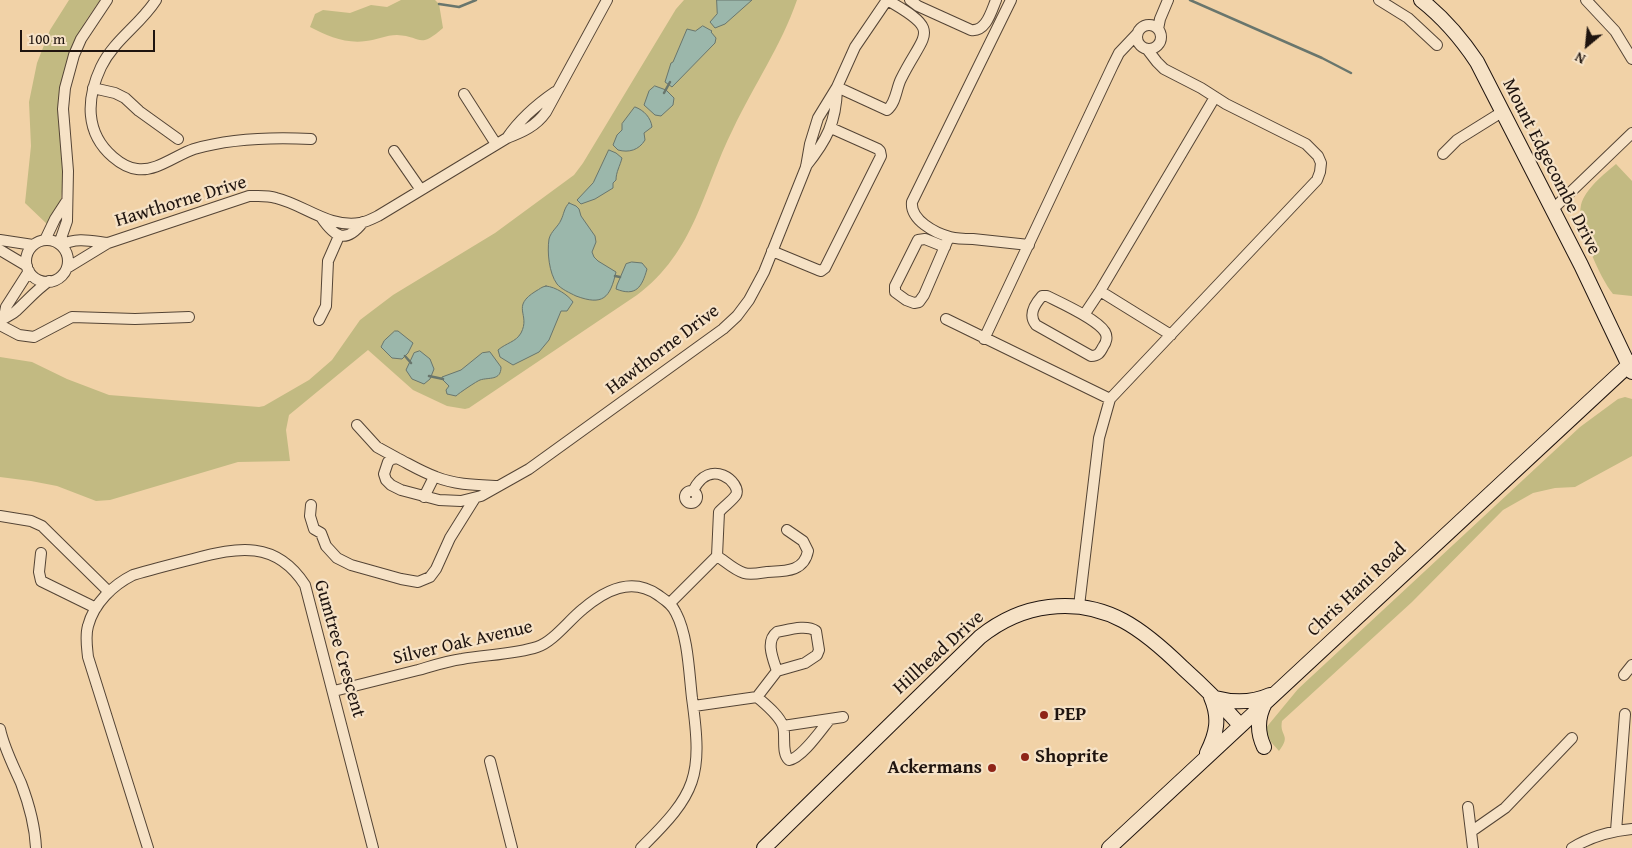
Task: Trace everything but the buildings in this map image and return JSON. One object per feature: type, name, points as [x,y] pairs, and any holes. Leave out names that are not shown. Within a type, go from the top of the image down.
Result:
[{"type":"street","points":[[60,244],[67,221],[68,171],[63,109],[65,88],[74,55],[81,39],[107,0]]},
{"type":"street","points":[[156,0],[148,13],[121,38],[110,52],[101,67],[93,88],[89,110],[91,124],[96,138],[107,152],[129,168],[138,170],[150,169],[193,150],[246,138],[311,139]]},
{"type":"street","name":"Hawthorne Drive","points":[[67,268],[108,243],[249,196],[278,198],[321,218],[347,224],[363,222],[378,216],[496,144],[529,129],[546,112],[607,0]]},
{"type":"street","points":[[838,87],[886,110],[892,104],[900,80],[918,52],[925,31],[921,23],[910,14],[887,0]]},
{"type":"street","name":"Hawthorne Drive","points":[[806,167],[810,144],[821,112],[838,87],[855,46],[887,0]]},
{"type":"street","points":[[910,0],[918,6],[975,31],[979,30],[985,23],[996,0]]},
{"type":"street","points":[[947,242],[914,215],[911,208],[912,202],[1011,0]]},
{"type":"street","points":[[984,339],[1119,53],[1127,44],[1145,44],[1161,38],[1153,27],[1155,17],[1163,0]]},
{"type":"street","points":[[1079,606],[1099,438],[1110,399],[1311,188],[1320,172],[1321,163],[1318,156],[1306,144],[1214,97],[1201,88],[1164,69],[1157,62],[1145,44],[1141,28],[1153,27],[1160,19],[1168,0]]},
{"type":"street","points":[[1379,0],[1408,18],[1437,45]]},
{"type":"street","name":"Mount Edgecombe Drive","points":[[1421,0],[1449,24],[1477,62],[1631,367]]},
{"type":"street","points":[[1586,0],[1615,31],[1632,59]]},
{"type":"street","name":"Hawthorne Drive","points":[[397,458],[392,459],[385,468],[384,474],[386,480],[391,485],[401,490],[439,500],[461,501],[481,496],[529,469],[723,329],[737,316],[749,300],[764,272],[806,167],[829,132],[834,118],[838,87]]},
{"type":"street","points":[[93,88],[115,93],[125,98],[178,139]]},
{"type":"street","name":"Hawthorne Drive","points":[[507,138],[537,104],[558,90]]},
{"type":"street","points":[[464,94],[496,144]]},
{"type":"street","points":[[1084,315],[1214,97]]},
{"type":"street","points":[[537,104],[546,112]]},
{"type":"street","points":[[821,112],[834,118]]},
{"type":"street","points":[[1443,154],[1457,140],[1502,112]]},
{"type":"street","points":[[521,120],[529,129]]},
{"type":"street","points":[[772,251],[818,270],[825,268],[881,156],[878,149],[829,132],[814,131]]},
{"type":"street","points":[[1552,210],[1632,132]]},
{"type":"street","points":[[394,151],[421,190]]},
{"type":"street","points":[[45,240],[66,202]]},
{"type":"street","points":[[321,218],[331,231],[339,236],[350,235],[363,222]]},
{"type":"street","points":[[318,320],[326,306],[328,261],[339,236]]},
{"type":"street","points":[[947,242],[922,299],[914,303],[899,296],[895,292],[895,286],[918,240],[925,238],[947,242],[1029,245]]},
{"type":"street","points":[[0,240],[33,245],[45,240],[52,240],[60,244],[67,256],[67,268],[60,277],[48,281],[14,313],[1,321]]},
{"type":"street","name":"Hawthorne Drive","points":[[60,244],[81,240],[108,243]]},
{"type":"street","points":[[1,321],[6,307],[28,269],[27,256],[33,245]]},
{"type":"street","points":[[0,250],[28,269],[37,279],[48,281]]},
{"type":"street","points":[[1100,291],[1171,335]]},
{"type":"street","points":[[1042,296],[1084,315],[1101,327],[1106,336],[1104,347],[1096,356],[1091,356],[1041,329],[1033,322],[1032,316],[1033,309],[1042,296]]},
{"type":"street","points":[[1,321],[19,335],[34,337],[72,317],[135,319],[190,317]]},
{"type":"street","points":[[946,319],[1110,399]]},
{"type":"street","name":"Chris Hani Road","points":[[1109,848],[1240,724],[1631,367]]},
{"type":"street","points":[[357,425],[377,447],[434,477],[450,482],[498,486]]},
{"type":"street","points":[[641,848],[677,810],[687,795],[694,779],[698,747],[694,706],[682,632],[676,612],[670,603],[717,556],[719,512],[735,496],[737,491],[736,486],[719,473],[712,473],[702,479],[693,491]]},
{"type":"street","points":[[424,496],[434,477]]},
{"type":"street","points":[[311,506],[310,516],[314,528],[321,533],[326,546],[337,558],[351,565],[418,582],[430,577],[436,569],[450,538],[475,498]]},
{"type":"street","points":[[0,516],[31,521],[42,526],[109,592]]},
{"type":"street","points":[[717,556],[732,567],[746,573],[795,569],[804,561],[808,551],[803,541],[787,530]]},
{"type":"street","name":"Gumtree Crescent","points":[[148,848],[88,657],[86,643],[88,625],[96,608],[120,581],[133,575],[221,551],[238,549],[267,553],[294,569],[305,585],[334,691],[373,848]]},
{"type":"street","points":[[41,553],[38,572],[41,581],[96,608]]},
{"type":"street","name":"Silver Oak Avenue","points":[[334,691],[460,659],[538,647],[550,639],[589,604],[611,590],[622,586],[632,586],[648,590],[670,603]]},
{"type":"street","name":"Hillhead Drive","points":[[764,848],[971,644],[990,629],[1017,615],[1039,608],[1079,606],[1107,613],[1141,630],[1212,694],[1240,724]]},
{"type":"street","points":[[694,706],[757,696],[777,671],[814,659],[819,650],[816,631],[807,627],[774,634],[771,650],[777,671]]},
{"type":"street","points":[[1624,675],[1632,665]]},
{"type":"street","points":[[1212,694],[1232,702],[1270,697]]},
{"type":"street","points":[[1204,760],[1215,736],[1217,726],[1212,694]]},
{"type":"street","points":[[757,696],[780,720],[783,726],[785,755],[787,759],[792,760],[800,754],[830,719]]},
{"type":"street","points":[[1264,747],[1259,734],[1258,722],[1260,712],[1270,697]]},
{"type":"street","points":[[1616,831],[1625,714]]},
{"type":"street","points":[[783,726],[843,717]]},
{"type":"street","points":[[0,729],[30,810],[36,848]]},
{"type":"street","points":[[1472,830],[1505,808],[1572,738]]},
{"type":"street","points":[[490,760],[512,848]]},
{"type":"street","points":[[1468,808],[1473,848]]},
{"type":"street","points":[[1572,848],[1601,835],[1632,829]]},
{"type":"shaded area","points":[[69,0],[100,0],[85,22],[68,61],[58,116],[63,185],[60,205],[48,225],[25,203],[31,146],[29,102],[37,63],[50,30]]},
{"type":"shaded area","points":[[401,0],[435,0],[439,4],[443,28],[429,39],[424,40],[397,35],[359,42],[337,38],[310,27],[315,14],[323,10],[350,13],[371,5],[387,7]]},
{"type":"shaded area","points":[[684,0],[797,0],[791,17],[733,129],[696,218],[685,239],[657,278],[637,295],[465,409],[447,406],[413,390],[368,350],[289,415],[286,430],[290,461],[238,462],[110,500],[96,501],[57,486],[0,477],[0,357],[32,362],[67,379],[109,395],[264,406],[309,380],[332,360],[360,320],[393,295],[495,233],[574,175],[676,9]]},
{"type":"shaded area","points":[[717,0],[752,0],[725,24],[715,28],[710,22],[717,14]]},
{"type":"shaded area","points":[[703,26],[712,31],[716,38],[715,43],[672,87],[665,82],[671,63],[687,29],[695,31]]},
{"type":"shaded area","points":[[655,86],[666,90],[674,98],[673,105],[661,116],[655,115],[644,105],[649,91]]},
{"type":"shaded area","points":[[635,107],[646,115],[652,127],[644,133],[645,140],[637,148],[630,151],[618,150],[613,145],[617,135],[622,130],[622,124]]},
{"type":"shaded area","points":[[609,150],[622,158],[613,188],[595,199],[581,204],[577,200],[593,183]]},
{"type":"shaded area","points":[[1616,164],[1632,181],[1632,296],[1613,294],[1590,251],[1580,214],[1581,205],[1586,193]]},
{"type":"shaded area","points":[[569,203],[579,209],[581,216],[595,236],[596,242],[592,252],[594,257],[616,272],[608,294],[599,300],[585,299],[561,288],[554,279],[550,268],[549,239]]},
{"type":"shaded area","points":[[632,262],[642,263],[647,269],[643,281],[633,291],[616,289],[626,264]]},
{"type":"shaded area","points":[[546,286],[561,292],[573,302],[567,311],[561,311],[549,340],[539,352],[513,365],[500,357],[498,350],[519,336],[524,321],[522,306],[524,302],[536,291]]},
{"type":"shaded area","points":[[395,331],[398,331],[413,343],[408,353],[402,359],[392,358],[381,347],[384,341]]},
{"type":"shaded area","points":[[420,351],[430,359],[434,369],[430,379],[424,384],[412,379],[406,370],[414,353]]},
{"type":"shaded area","points":[[490,352],[501,367],[499,375],[494,378],[478,381],[456,396],[447,394],[446,390],[449,386],[442,377],[461,370],[482,353]]},
{"type":"shaded area","points":[[1625,397],[1632,399],[1632,456],[1575,487],[1555,488],[1533,493],[1503,510],[1412,602],[1282,721],[1285,741],[1279,751],[1271,742],[1265,729],[1298,689],[1580,427],[1618,399]]},
{"type":"waterway","points":[[439,4],[459,7],[476,0]]},
{"type":"waterway","points":[[1190,0],[1322,58],[1351,73]]},
{"type":"waterway","points":[[664,93],[670,82]]},
{"type":"waterway","points":[[615,276],[620,277]]},
{"type":"waterway","points":[[405,356],[411,363]]},
{"type":"waterway","points":[[429,376],[443,379]]},
{"type":"place","name":"PEP","points":[[1044,715]]},
{"type":"place","name":"Shoprite","points":[[1025,757]]},
{"type":"place","name":"Ackermans","points":[[992,768]]}]
